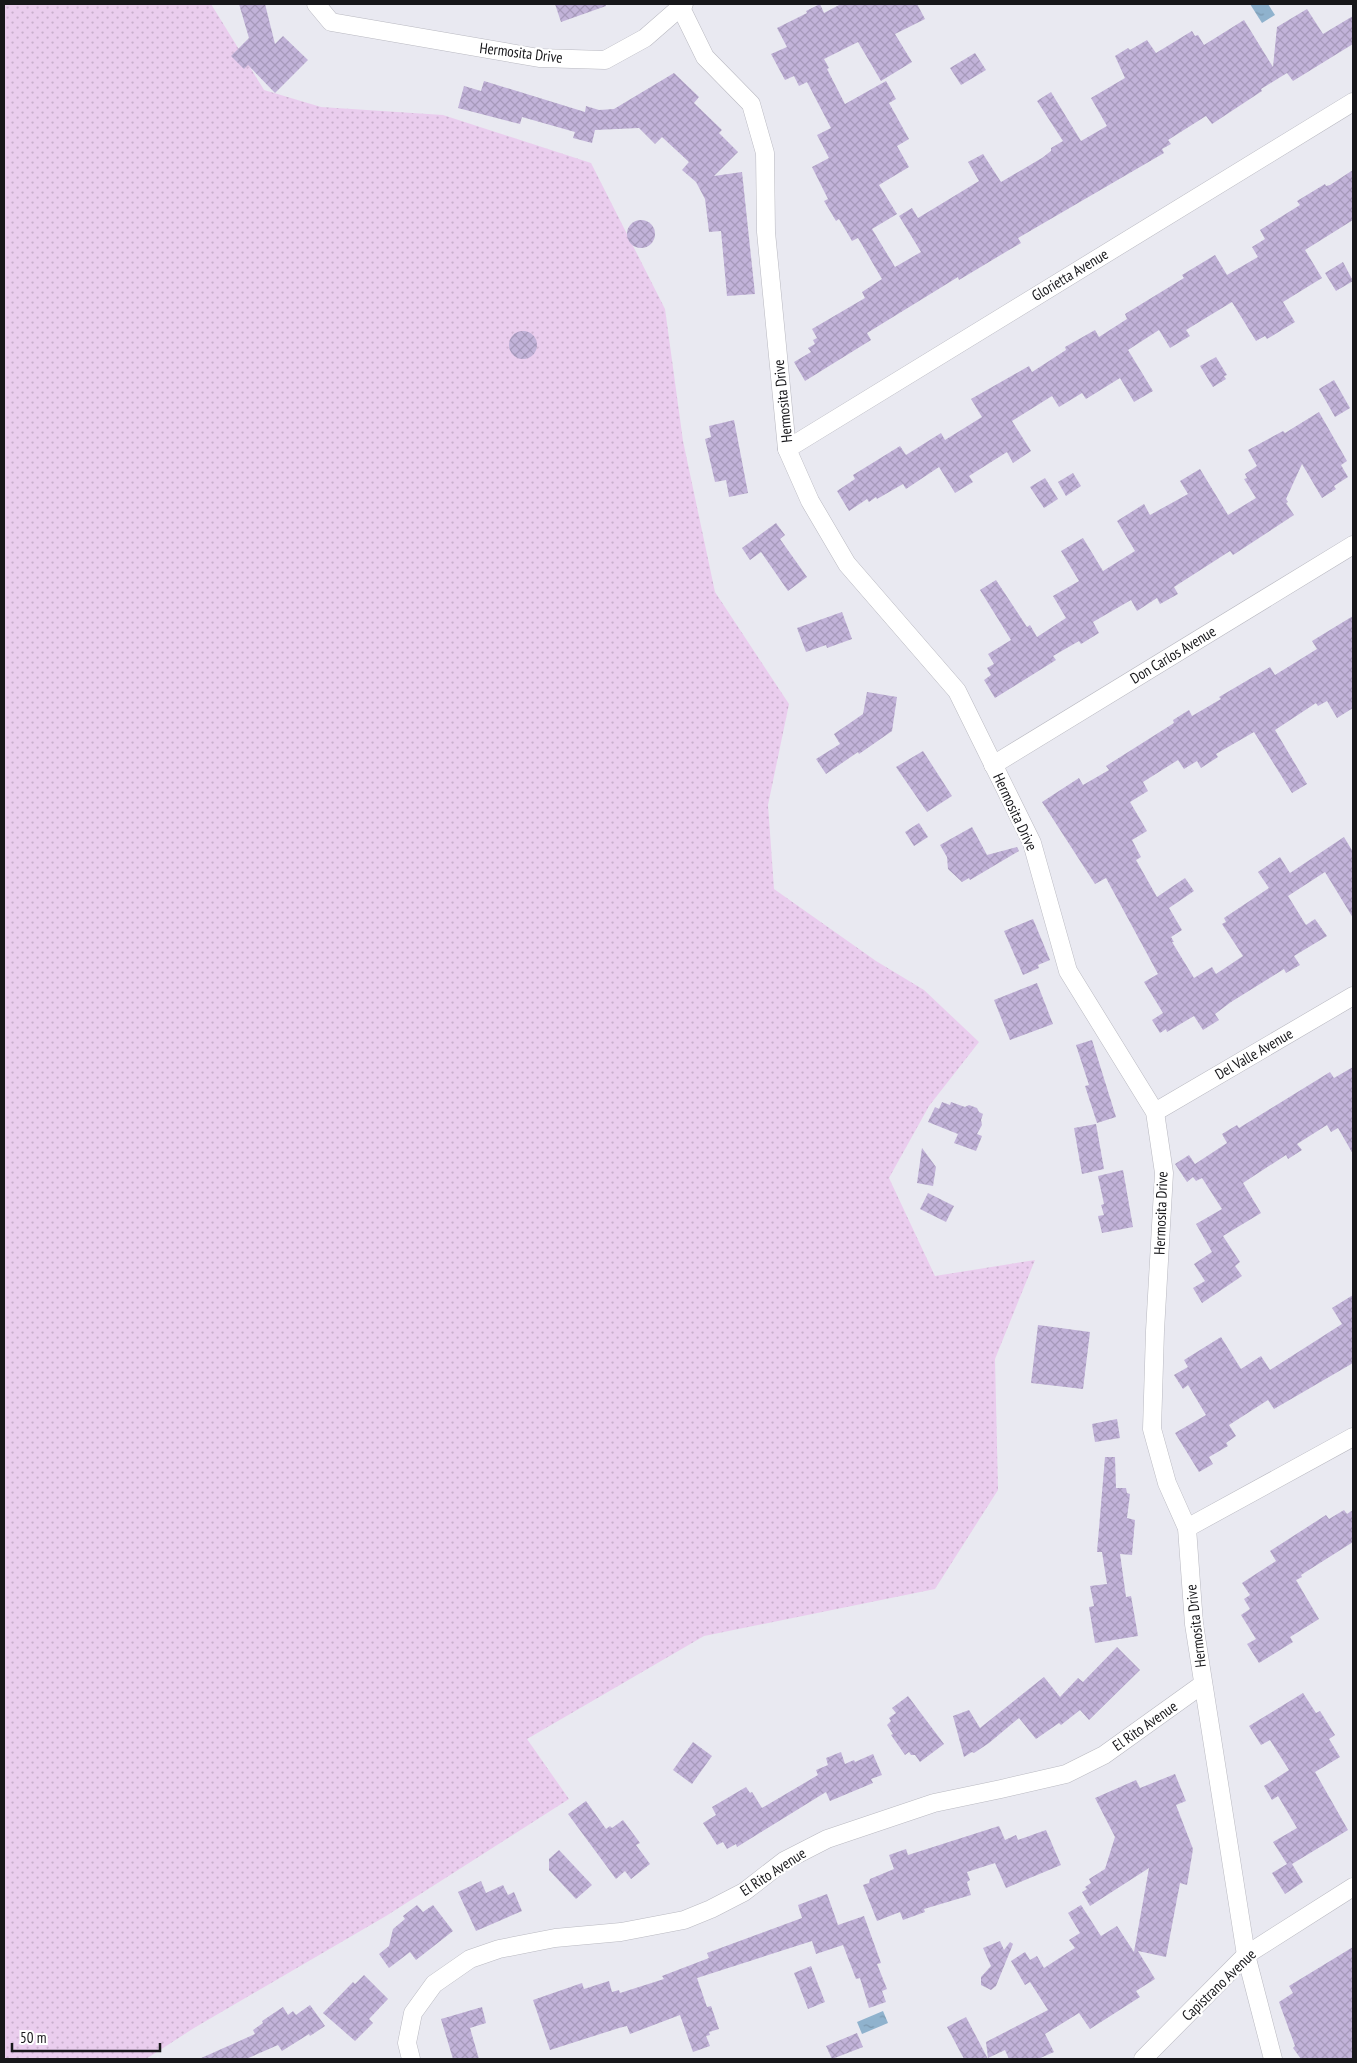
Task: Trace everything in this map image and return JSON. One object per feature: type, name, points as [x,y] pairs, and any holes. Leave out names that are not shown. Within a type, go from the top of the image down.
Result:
[{"type":"street","name":"Hermosita Drive","points":[[316,4],[331,22],[539,58],[605,60],[645,38],[682,5],[705,57],[751,104],[765,153],[766,232],[787,449],[810,501],[847,564],[956,691],[1032,843],[1068,971],[1155,1112],[1164,1173],[1155,1331],[1152,1429],[1167,1483],[1187,1528],[1194,1624],[1246,1955],[1273,2059]]},
{"type":"street","name":"Glorietta Avenue","points":[[787,449],[1353,102]]},
{"type":"street","name":"Don Carlos Avenue","points":[[993,765],[1353,545]]},
{"type":"street","name":"Del Valle Avenue","points":[[1155,1112],[1353,996]]},
{"type":"street","points":[[1187,1528],[1353,1437]]},
{"type":"street","name":"El Rito Avenue","points":[[411,2059],[407,2043],[413,2013],[434,1984],[470,1959],[499,1949],[555,1938],[621,1932],[693,1916],[744,1892],[784,1861],[827,1839],[934,1803],[1001,1790],[1066,1774],[1104,1755],[1203,1684]]},
{"type":"street","name":"Capistrano Avenue","points":[[1143,2059],[1246,1955],[1353,1887]]},
{"type":"shaded area","points":[[4,4],[211,4],[264,90],[321,107],[443,115],[591,163],[665,309],[683,441],[715,592],[789,704],[768,805],[774,889],[876,961],[924,990],[979,1042],[929,1106],[889,1178],[935,1276],[1035,1260],[995,1359],[998,1490],[935,1589],[704,1636],[527,1739],[569,1799],[386,1916],[194,2028],[146,2059],[4,2059]]},
{"type":"water","points":[[1250,4],[1268,4],[1275,15],[1262,23]]},
{"type":"water","points":[[883,2011],[888,2023],[862,2034],[857,2022]]},
{"type":"building","points":[[239,4],[265,4],[275,44],[283,36],[308,60],[275,93],[248,65],[244,69],[231,56],[249,38]]},
{"type":"building","points":[[555,4],[605,4],[606,6],[561,22]]},
{"type":"building","points":[[820,4],[824,13],[841,4],[917,4],[925,19],[895,34],[912,62],[881,81],[858,42],[824,59],[829,68],[827,69],[845,104],[886,81],[896,99],[889,103],[909,139],[897,146],[909,167],[879,185],[897,214],[872,229],[895,267],[921,252],[899,216],[912,208],[918,218],[979,181],[968,162],[983,154],[1001,182],[1042,158],[1051,151],[1051,148],[1063,141],[1037,101],[1051,92],[1081,141],[1107,126],[1091,98],[1125,78],[1115,56],[1128,48],[1130,50],[1147,40],[1156,53],[1192,31],[1195,36],[1198,35],[1204,45],[1244,20],[1273,67],[1277,27],[1307,9],[1323,34],[1353,16],[1353,44],[1293,81],[1287,73],[1212,124],[1206,116],[1168,140],[1171,144],[1162,149],[1164,153],[1018,238],[1021,243],[959,280],[958,277],[867,333],[871,340],[805,381],[794,362],[811,352],[808,348],[815,344],[813,340],[817,338],[812,329],[865,298],[862,292],[882,279],[858,238],[852,241],[839,219],[836,221],[824,201],[828,199],[812,167],[829,158],[817,135],[831,128],[807,82],[799,86],[794,76],[785,80],[771,54],[787,47],[777,28],[807,13],[806,11]]},
{"type":"building","points":[[975,53],[986,70],[961,85],[950,68]]},
{"type":"building","points":[[674,73],[699,97],[694,103],[722,130],[719,133],[738,152],[714,176],[742,172],[755,294],[727,296],[721,231],[709,232],[705,199],[696,182],[682,170],[689,162],[662,137],[655,144],[639,128],[595,130],[592,143],[573,138],[575,132],[522,117],[520,124],[458,108],[464,86],[481,91],[484,81],[585,112],[586,106],[599,110],[614,109]]},
{"type":"building","points":[[1353,170],[1353,220],[1305,250],[1322,278],[1283,302],[1295,322],[1267,339],[1265,336],[1256,341],[1232,302],[1186,330],[1190,336],[1170,348],[1159,330],[1128,350],[1153,391],[1134,402],[1120,378],[1086,399],[1082,393],[1059,407],[1052,396],[1012,421],[1031,451],[1013,463],[1007,452],[969,476],[973,482],[955,493],[939,467],[906,489],[903,484],[877,499],[876,497],[869,502],[867,499],[849,511],[837,491],[855,479],[853,475],[900,446],[906,455],[941,433],[945,440],[982,417],[971,399],[1029,366],[1032,372],[1066,350],[1065,347],[1095,330],[1099,337],[1127,319],[1125,314],[1184,278],[1182,275],[1215,255],[1227,275],[1258,257],[1252,247],[1265,239],[1260,230],[1300,205],[1297,201],[1325,184],[1326,186],[1330,185]]},
{"type":"building","points":[[641,220],[651,224],[655,234],[651,244],[641,248],[631,244],[627,234],[631,224]]},
{"type":"building","points":[[1343,262],[1353,281],[1336,291],[1325,273]]},
{"type":"building","points":[[523,331],[533,335],[537,345],[533,355],[523,359],[513,355],[509,345],[513,335]]},
{"type":"building","points":[[1216,357],[1227,375],[1224,376],[1226,379],[1213,387],[1200,366]]},
{"type":"building","points":[[1334,380],[1350,408],[1335,417],[1319,389]]},
{"type":"building","points":[[1319,412],[1347,461],[1341,465],[1348,477],[1334,486],[1336,489],[1322,498],[1302,464],[1286,499],[1288,502],[1286,503],[1294,515],[1233,555],[1230,551],[1174,587],[1178,594],[1160,604],[1157,598],[1137,611],[1131,600],[1093,622],[1099,633],[1081,644],[1079,641],[1053,656],[1056,660],[995,698],[984,680],[991,675],[987,668],[994,664],[988,654],[1011,640],[980,590],[996,580],[1027,627],[1030,625],[1037,637],[1066,618],[1053,596],[1079,581],[1061,551],[1083,538],[1103,571],[1135,551],[1117,521],[1144,504],[1150,515],[1188,494],[1180,481],[1200,469],[1228,515],[1256,498],[1244,479],[1247,478],[1245,474],[1257,466],[1248,450],[1283,431],[1285,433]]},
{"type":"building","points":[[734,420],[748,493],[729,497],[726,480],[715,482],[705,439],[711,437],[709,426]]},
{"type":"building","points":[[1073,473],[1081,486],[1066,496],[1058,482]]},
{"type":"building","points":[[1045,478],[1058,499],[1044,508],[1030,487]]},
{"type":"building","points":[[776,523],[785,535],[780,539],[807,577],[788,591],[761,552],[750,560],[742,548]]},
{"type":"building","points":[[842,612],[852,639],[827,648],[826,645],[806,652],[797,628]]},
{"type":"building","points":[[1353,616],[1353,708],[1337,718],[1327,701],[1318,706],[1316,703],[1275,730],[1307,784],[1292,793],[1254,732],[1216,754],[1218,757],[1201,768],[1197,761],[1184,769],[1178,760],[1143,782],[1148,791],[1130,802],[1147,831],[1132,840],[1141,857],[1136,860],[1157,897],[1185,878],[1194,891],[1169,908],[1182,930],[1171,937],[1174,942],[1172,942],[1194,978],[1212,967],[1216,974],[1243,956],[1222,924],[1226,922],[1224,918],[1269,888],[1258,872],[1280,857],[1290,873],[1344,837],[1353,852],[1353,918],[1325,872],[1288,896],[1306,925],[1315,919],[1327,936],[1294,956],[1300,965],[1286,973],[1284,969],[1231,1002],[1215,1014],[1219,1020],[1203,1030],[1194,1016],[1167,1032],[1166,1029],[1160,1033],[1152,1020],[1163,1013],[1144,982],[1158,974],[1106,878],[1095,884],[1042,802],[1079,778],[1083,785],[1109,770],[1106,766],[1174,723],[1173,720],[1189,710],[1192,716],[1221,699],[1219,697],[1270,667],[1275,675],[1317,649],[1312,641]]},
{"type":"building","points":[[867,692],[897,697],[892,731],[826,774],[816,759],[840,744],[834,734],[863,714]]},
{"type":"building","points":[[923,751],[952,796],[927,812],[896,767]]},
{"type":"building","points":[[919,823],[928,837],[914,846],[905,832]]},
{"type":"building","points":[[972,827],[987,855],[1017,847],[1019,851],[970,880],[969,878],[962,882],[948,869],[947,857],[940,845]]},
{"type":"building","points":[[1033,919],[1050,960],[1038,965],[1039,968],[1023,975],[1004,931]]},
{"type":"building","points":[[1037,983],[1053,1024],[1010,1040],[994,1000]]},
{"type":"building","points":[[1092,1040],[1116,1117],[1097,1123],[1085,1086],[1089,1085],[1076,1045]]},
{"type":"building","points":[[1353,1067],[1353,1154],[1338,1128],[1331,1132],[1327,1125],[1297,1144],[1302,1150],[1288,1159],[1286,1155],[1243,1183],[1261,1213],[1223,1236],[1240,1262],[1235,1266],[1242,1276],[1202,1303],[1193,1288],[1205,1281],[1194,1264],[1212,1252],[1196,1224],[1222,1209],[1202,1178],[1196,1181],[1193,1177],[1187,1182],[1175,1164],[1189,1155],[1195,1164],[1227,1143],[1222,1134],[1237,1125],[1239,1128],[1330,1072],[1334,1078]]},
{"type":"building","points":[[942,1102],[950,1105],[951,1102],[965,1107],[969,1105],[977,1108],[983,1114],[982,1125],[977,1134],[982,1136],[976,1151],[954,1143],[958,1134],[928,1122],[935,1107],[939,1109]]},
{"type":"building","points":[[1096,1124],[1104,1169],[1082,1174],[1074,1128]]},
{"type":"building","points":[[922,1148],[936,1167],[933,1186],[917,1183]]},
{"type":"building","points":[[1123,1170],[1133,1227],[1102,1233],[1098,1216],[1104,1215],[1101,1205],[1104,1204],[1098,1176]]},
{"type":"building","points":[[928,1193],[954,1206],[946,1222],[920,1209]]},
{"type":"building","points":[[1353,1295],[1353,1363],[1274,1409],[1268,1400],[1229,1425],[1236,1436],[1226,1443],[1228,1446],[1209,1457],[1213,1464],[1199,1472],[1175,1433],[1206,1415],[1188,1385],[1183,1389],[1174,1375],[1188,1367],[1184,1360],[1221,1337],[1241,1369],[1261,1356],[1270,1370],[1342,1324],[1332,1308]]},
{"type":"building","points":[[1038,1325],[1090,1332],[1083,1389],[1031,1383]]},
{"type":"building","points":[[1117,1419],[1120,1438],[1095,1442],[1092,1424]]},
{"type":"building","points":[[1105,1457],[1115,1457],[1116,1488],[1126,1488],[1127,1493],[1130,1494],[1127,1518],[1135,1520],[1132,1555],[1120,1554],[1126,1597],[1131,1596],[1138,1636],[1095,1643],[1089,1607],[1094,1606],[1090,1586],[1107,1584],[1102,1552],[1097,1552]]},
{"type":"building","points":[[1344,1510],[1347,1514],[1353,1510],[1353,1542],[1296,1580],[1319,1619],[1290,1637],[1293,1642],[1259,1663],[1247,1644],[1256,1639],[1241,1615],[1250,1609],[1244,1599],[1250,1595],[1242,1583],[1276,1561],[1270,1551],[1326,1515],[1329,1519]]},
{"type":"building","points":[[1117,1647],[1140,1670],[1089,1720],[1080,1710],[1061,1725],[1059,1723],[1036,1739],[1019,1718],[989,1743],[964,1757],[953,1716],[969,1710],[980,1728],[1044,1677],[1060,1697],[1078,1678],[1083,1682]]},
{"type":"building","points":[[1303,1693],[1316,1713],[1320,1711],[1335,1735],[1329,1739],[1340,1757],[1315,1772],[1348,1830],[1292,1864],[1303,1882],[1285,1894],[1272,1873],[1287,1864],[1273,1842],[1297,1828],[1278,1796],[1272,1800],[1264,1786],[1289,1770],[1270,1740],[1261,1745],[1249,1726]]},
{"type":"building","points":[[908,1696],[944,1744],[920,1762],[915,1755],[911,1755],[909,1752],[905,1755],[891,1735],[893,1734],[887,1725],[891,1721],[889,1718],[896,1713],[892,1708]]},
{"type":"building","points":[[693,1742],[712,1756],[692,1784],[673,1770]]},
{"type":"building","points":[[841,1752],[845,1764],[873,1754],[882,1775],[871,1779],[873,1783],[830,1801],[826,1792],[737,1847],[736,1844],[727,1849],[723,1842],[717,1845],[703,1823],[716,1815],[712,1807],[746,1787],[750,1793],[752,1792],[762,1808],[818,1775],[816,1770],[828,1765],[826,1758]]},
{"type":"building","points":[[1175,1774],[1186,1801],[1176,1805],[1193,1849],[1187,1885],[1180,1883],[1166,1957],[1138,1951],[1155,1979],[1136,1991],[1140,1997],[1090,2029],[1079,2013],[1045,2034],[1054,2052],[1038,2059],[1009,2059],[1005,2050],[988,2058],[986,2042],[1048,2010],[1030,1982],[1025,1985],[1011,1961],[1025,1952],[1030,1960],[1037,1956],[1044,1968],[1075,1948],[1069,1940],[1080,1933],[1068,1913],[1081,1905],[1101,1936],[1117,1926],[1134,1952],[1149,1868],[1090,1906],[1082,1892],[1091,1883],[1089,1879],[1105,1869],[1115,1837],[1095,1798],[1136,1780],[1140,1788]]},
{"type":"building","points":[[586,1801],[606,1829],[610,1826],[612,1828],[623,1820],[640,1843],[636,1845],[650,1864],[631,1879],[625,1871],[616,1879],[568,1814]]},
{"type":"building","points":[[999,1826],[1005,1840],[1016,1835],[1018,1840],[1046,1830],[1061,1865],[1006,1888],[995,1863],[967,1872],[970,1880],[967,1882],[971,1895],[924,1909],[925,1912],[903,1920],[900,1912],[877,1921],[863,1885],[869,1883],[870,1879],[894,1869],[889,1855],[906,1849],[908,1855]]},
{"type":"building","points":[[559,1850],[592,1885],[576,1899],[549,1870],[549,1859]]},
{"type":"building","points":[[481,1881],[486,1893],[503,1885],[508,1895],[514,1892],[522,1911],[476,1931],[458,1892]]},
{"type":"building","points":[[827,1894],[838,1925],[864,1916],[881,1963],[877,1964],[887,1989],[882,1991],[886,2002],[869,2008],[860,1978],[856,1979],[843,1945],[816,1954],[812,1941],[697,1978],[707,2007],[711,2006],[719,2029],[709,2032],[710,2035],[706,2036],[710,2046],[693,2052],[680,2015],[630,2034],[627,2026],[550,2050],[533,2000],[582,1983],[584,1989],[609,1981],[612,1992],[619,1990],[620,1993],[664,1979],[662,1976],[709,1958],[707,1953],[802,1918],[798,1905]]},
{"type":"building","points":[[417,1905],[423,1912],[433,1905],[453,1931],[416,1960],[410,1952],[389,1968],[379,1954],[389,1946],[393,1929],[405,1919],[403,1916]]},
{"type":"building","points":[[1000,1941],[1004,1950],[1010,1942],[1013,1944],[996,1986],[991,1990],[981,1985],[981,1977],[991,1966],[983,1948]]},
{"type":"building","points":[[1353,1947],[1353,2059],[1301,2059],[1293,2048],[1295,2046],[1279,2002],[1293,1993],[1289,1986]]},
{"type":"building","points":[[811,1966],[825,2002],[808,2009],[794,1973]]},
{"type":"building","points":[[364,1975],[388,1999],[369,2019],[373,2023],[355,2041],[323,2013],[353,1982],[355,1984]]},
{"type":"building","points":[[310,2005],[325,2026],[282,2051],[278,2045],[246,2059],[199,2059],[255,2034],[253,2030],[263,2023],[262,2021],[283,2007],[288,2015],[293,2011],[296,2015]]},
{"type":"building","points":[[482,2007],[486,2023],[470,2028],[479,2059],[453,2059],[441,2019]]},
{"type":"building","points":[[966,2017],[988,2059],[964,2059],[947,2027]]},
{"type":"building","points":[[857,2033],[863,2047],[832,2059],[826,2046]]}]
